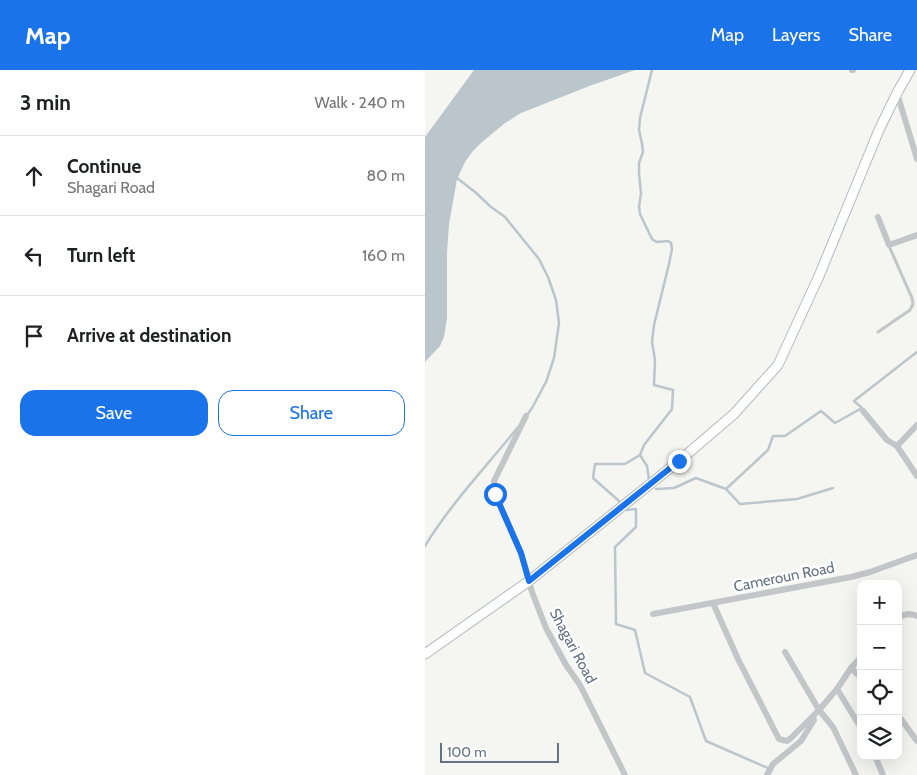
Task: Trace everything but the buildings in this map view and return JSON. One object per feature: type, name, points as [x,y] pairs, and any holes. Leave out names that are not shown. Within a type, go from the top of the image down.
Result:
[{"type":"street","points":[[425,654],[529,581],[679,461],[734,414],[778,365],[819,276],[879,130],[910,70]]},
{"type":"street","points":[[897,93],[917,159]]},
{"type":"street","points":[[878,217],[889,245],[917,235]]},
{"type":"street","points":[[863,411],[887,440],[897,446],[917,476]]},
{"type":"street","name":"Shagari Road","points":[[526,416],[494,481],[495,494],[521,553],[546,628],[580,685],[625,775]]},
{"type":"street","points":[[897,446],[917,425]]},
{"type":"street","name":"Cameroun Road","points":[[653,614],[851,577],[917,555]]},
{"type":"street","points":[[713,603],[738,659],[779,739],[787,741],[819,710],[857,661]]},
{"type":"street","points":[[902,616],[917,616]]},
{"type":"street","points":[[785,652],[819,710],[833,727],[856,775]]},
{"type":"street","points":[[851,668],[857,674]]},
{"type":"street","points":[[837,689],[857,722]]},
{"type":"street","points":[[767,774],[772,765],[801,741],[819,710]]},
{"type":"street","points":[[902,720],[917,741]]},
{"type":"street","points":[[877,760],[883,775]]},
{"type":"lane","points":[[877,332],[911,310],[913,304],[889,245]]},
{"type":"shaded area","points":[[474,70],[635,70],[521,113],[505,123],[481,143],[465,162],[457,179],[449,224],[447,318],[444,337],[440,346],[425,362],[425,137]]},
{"type":"waterway","points":[[619,501],[593,478],[595,464],[625,464],[640,455],[644,445],[672,409],[673,390],[654,385],[655,360],[652,342],[654,325],[672,249],[671,243],[668,241],[657,242],[653,240],[640,214],[639,206],[641,194],[639,163],[643,152],[639,130],[640,118],[652,70]]},
{"type":"waterway","points":[[457,178],[505,217],[539,259],[556,300],[559,323],[554,358],[546,382],[527,415]]},
{"type":"waterway","points":[[726,489],[768,450],[773,436],[785,436],[821,411],[835,423],[862,408],[854,401],[917,352]]},
{"type":"waterway","points":[[425,546],[458,500],[518,427]]},
{"type":"waterway","points":[[640,455],[647,466],[649,479]]},
{"type":"waterway","points":[[656,489],[674,488],[696,478],[726,489],[740,504],[797,499],[833,488]]},
{"type":"waterway","points":[[627,510],[636,509],[636,527],[615,547],[616,624],[635,630],[645,673],[690,697],[706,741],[770,769]]},
{"type":"route","points":[[495,494],[521,553],[529,581],[679,461]]}]
